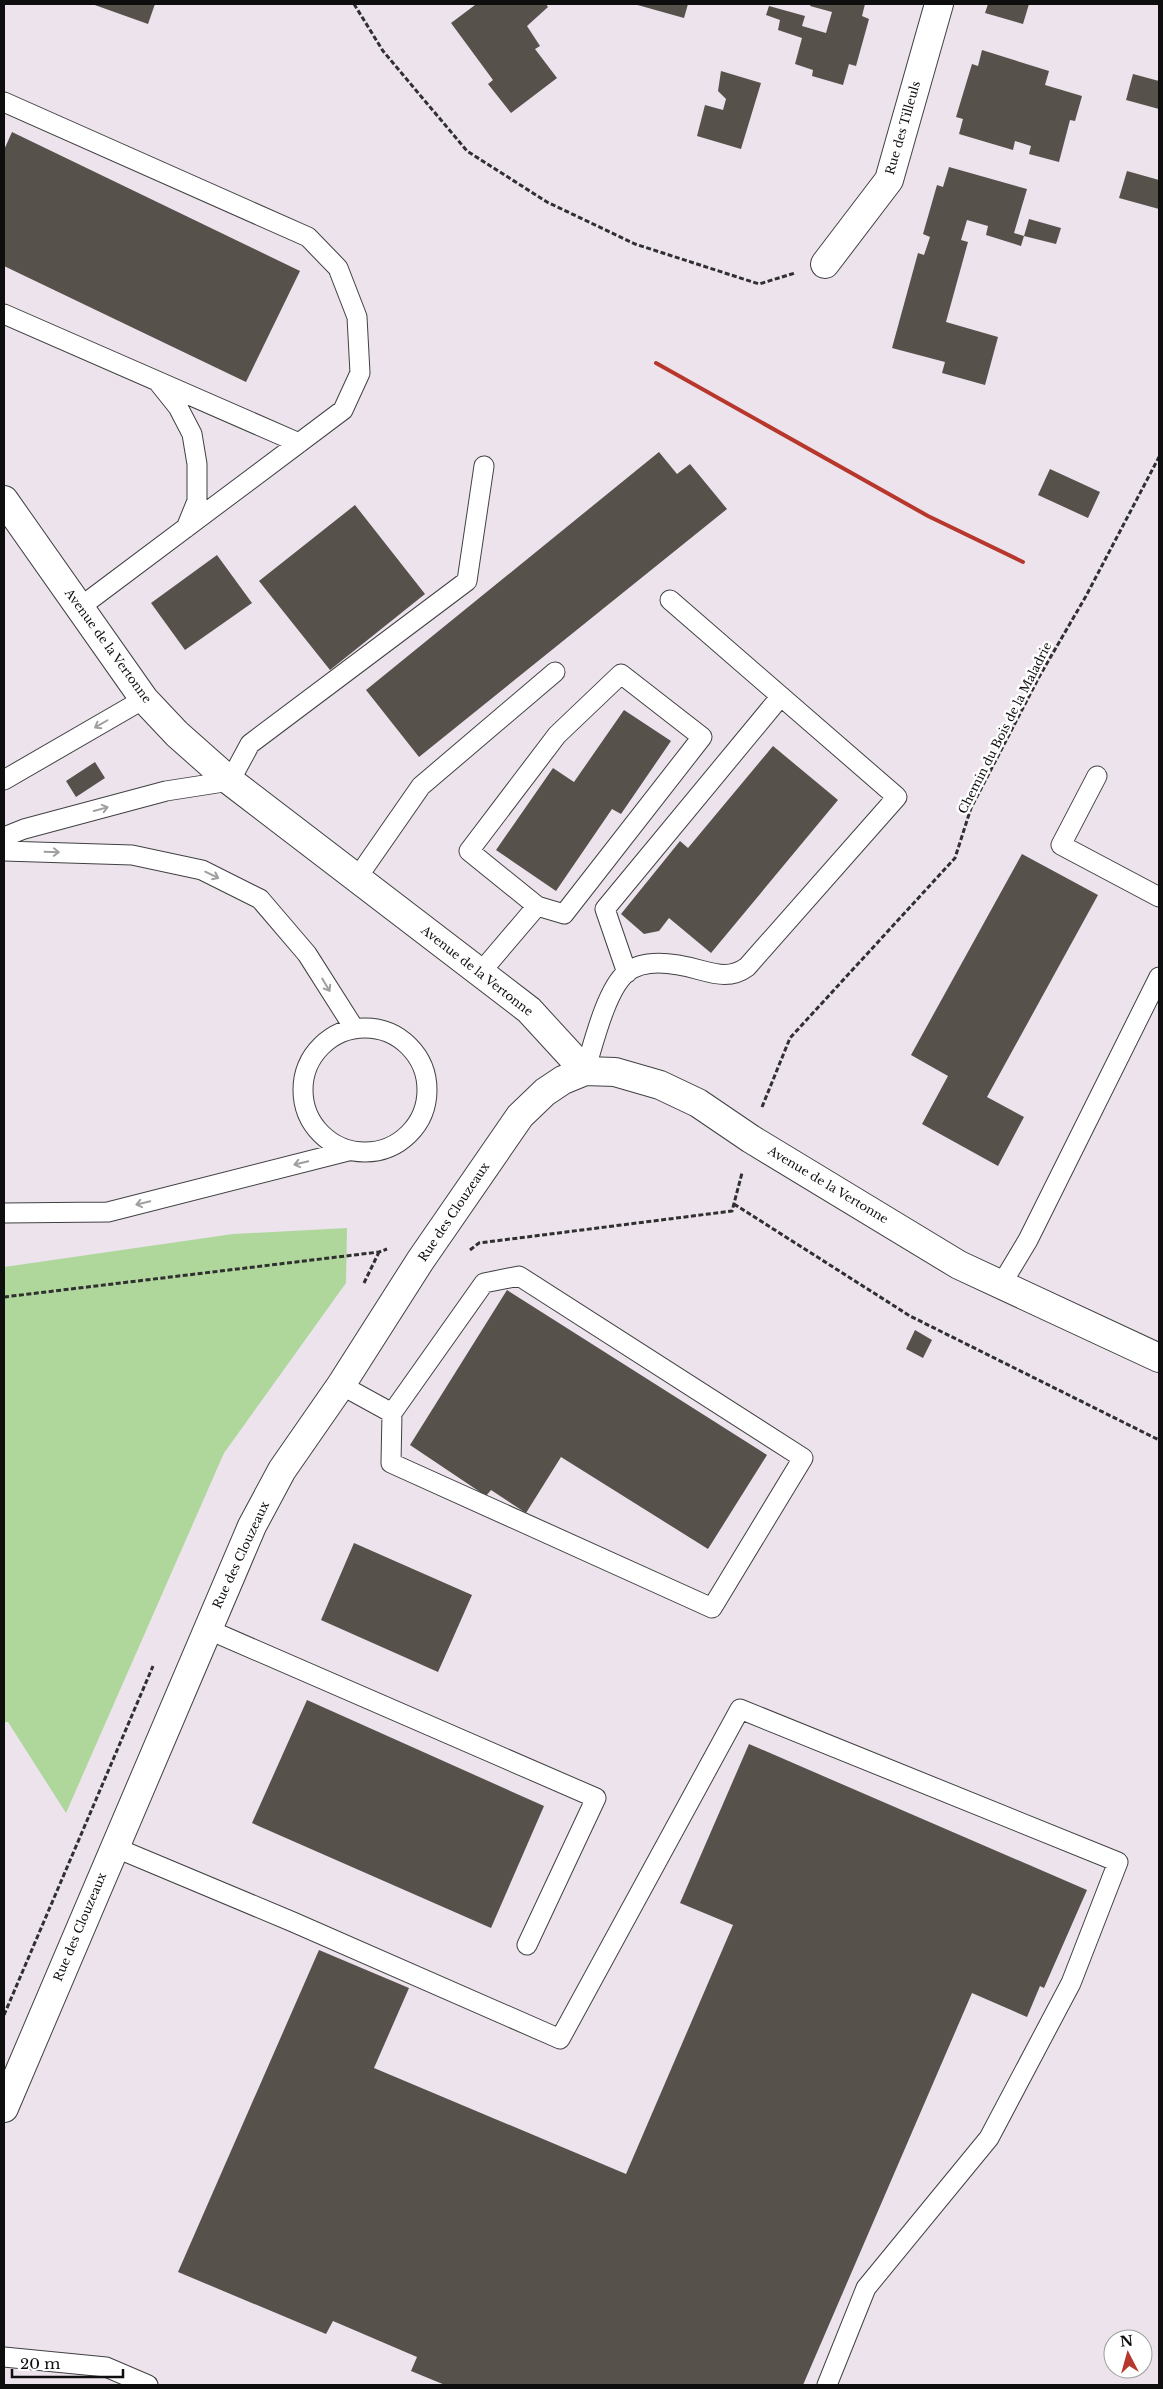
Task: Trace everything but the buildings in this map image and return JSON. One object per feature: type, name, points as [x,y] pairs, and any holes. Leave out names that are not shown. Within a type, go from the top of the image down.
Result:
[{"type":"street","name":"Rue des Tilleuls","points":[[824,264],[889,180],[938,4]]},
{"type":"street","name":"Avenue de la Vertonne","points":[[4,502],[144,699],[177,734],[230,781],[529,1010],[584,1070],[615,1072],[660,1085],[698,1103],[751,1139],[959,1265],[1159,1358]]},
{"type":"street","name":"Rue des Clouzeaux","points":[[4,2108],[207,1629],[252,1526],[282,1470],[341,1385],[420,1261],[520,1116],[557,1084],[584,1070]]},
{"type":"lane","points":[[4,102],[308,237],[338,268],[357,317],[360,373],[343,410],[80,608]]},
{"type":"lane","points":[[4,314],[300,443]]},
{"type":"lane","points":[[156,379],[178,407],[192,434],[196,464],[197,501],[186,528]]},
{"type":"lane","points":[[4,838],[24,829],[166,791],[230,781],[250,744],[467,581],[484,466]]},
{"type":"lane","points":[[584,1070],[609,997],[627,973],[649,964],[669,963],[715,974],[736,975],[747,967],[897,797],[670,600]]},
{"type":"lane","points":[[357,878],[421,786],[555,672]]},
{"type":"lane","points":[[621,674],[702,738],[564,914],[537,906],[468,850],[557,735],[621,674]]},
{"type":"lane","points":[[627,973],[605,909],[781,696]]},
{"type":"lane","points":[[4,780],[144,699]]},
{"type":"lane","points":[[1097,776],[1061,845],[1159,897]]},
{"type":"lane","points":[[4,851],[132,855],[202,870],[260,899],[307,954],[354,1028]]},
{"type":"lane","points":[[480,972],[537,906]]},
{"type":"lane","points":[[1002,1285],[1028,1240],[1155,997],[1159,976]]},
{"type":"lane","points":[[4,1214],[108,1212],[348,1150],[376,1152],[402,1141],[421,1120],[428,1093],[424,1065],[407,1043],[382,1029],[354,1028],[328,1039],[309,1060],[302,1087],[307,1115],[323,1137],[348,1150]]},
{"type":"lane","points":[[519,1276],[803,1458],[712,1608],[391,1463],[392,1413],[484,1283],[519,1276]]},
{"type":"lane","points":[[341,1385],[392,1413]]},
{"type":"lane","points":[[207,1629],[596,1798],[527,1945]]},
{"type":"lane","points":[[114,1847],[293,1922],[560,2039],[740,1709],[1118,1862],[1072,1983],[989,2138],[866,2288],[828,2385]]},
{"type":"lane","points":[[4,2357],[106,2367],[148,2385]]},
{"type":"path","points":[[354,4],[383,51],[467,152],[547,202],[635,244],[759,284],[824,264]]},
{"type":"path","name":"Chemin du Bois de la Maladrie","points":[[751,1139],[790,1038],[955,858],[971,808],[1039,677],[1086,596],[1159,457]]},
{"type":"path","points":[[734,1204],[910,1316],[1159,1440]]},
{"type":"shaded area","points":[[4,4],[1159,4],[1159,2385],[4,2385]]},
{"type":"green space","points":[[347,1228],[346,1283],[224,1453],[66,1813],[8,1722],[4,1722],[4,1267],[233,1234]]},
{"type":"railway","points":[[656,363],[928,516],[1023,562]]}]
